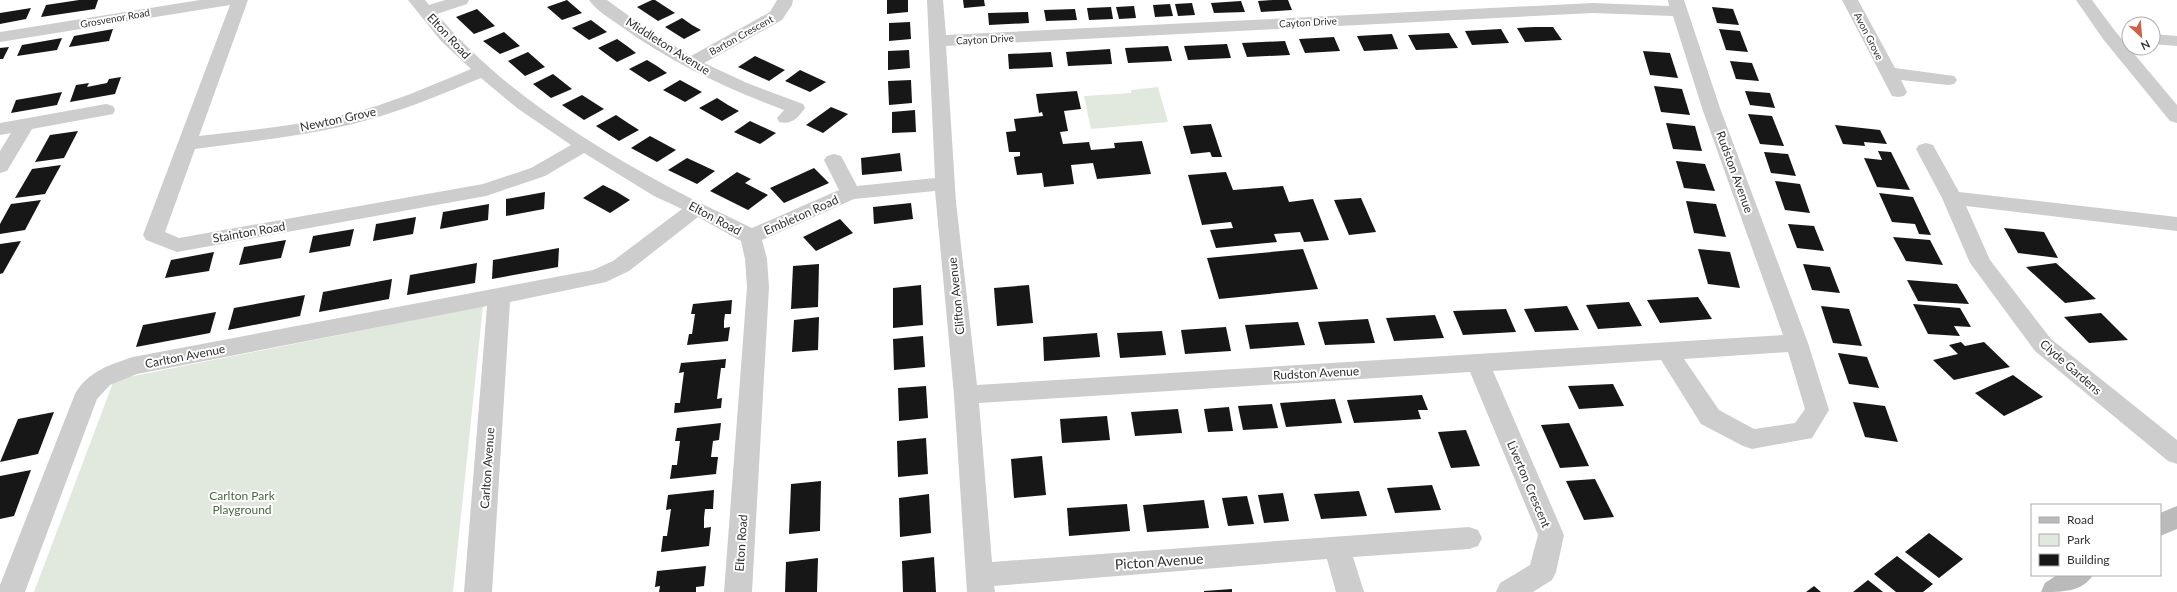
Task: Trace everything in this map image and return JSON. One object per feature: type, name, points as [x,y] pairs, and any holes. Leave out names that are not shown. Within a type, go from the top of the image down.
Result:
[{"type":"street","name":"Grosvenor Road","points":[[0,37],[231,0]]},
{"type":"street","name":"Stainton Road","points":[[240,0],[154,234],[177,245],[486,190],[538,172],[584,145]]},
{"type":"street","points":[[421,6],[461,0]]},
{"type":"street","name":"Middleton Avenue","points":[[597,0],[647,36],[691,63],[733,84],[796,108],[786,118]]},
{"type":"street","name":"Barton Crescent","points":[[691,63],[776,16],[784,5],[785,0]]},
{"type":"street","name":"Clifton Avenue","points":[[935,0],[946,202],[966,395],[981,583]]},
{"type":"street","name":"Avon Grove","points":[[1850,0],[1898,92]]},
{"type":"street","points":[[2084,0],[2109,35],[2168,97],[2177,117]]},
{"type":"street","name":"Elton Road","points":[[421,6],[447,37],[483,71],[524,104],[584,145],[661,191],[698,208],[751,237],[756,258],[758,287],[738,592]]},
{"type":"street","name":"Cayton Drive","points":[[938,41],[1593,8],[1677,6]]},
{"type":"street","name":"Rudston Avenue","points":[[1667,351],[1710,417],[1752,439],[1803,431],[1817,410],[1797,343],[1677,6]]},
{"type":"street","points":[[2109,35],[2121,36]]},
{"type":"street","points":[[2161,40],[2177,41]]},
{"type":"street","name":"Newton Grove","points":[[187,144],[314,125],[368,114],[415,99],[483,71]]},
{"type":"street","name":"Avon Grove","points":[[1888,73],[1948,80]]},
{"type":"street","points":[[0,129],[106,110]]},
{"type":"street","points":[[0,167],[24,125]]},
{"type":"street","name":"Clyde Gardens","points":[[1926,149],[1952,198],[1981,263],[2043,345],[2177,454]]},
{"type":"street","name":"Embleton Road","points":[[834,160],[850,193]]},
{"type":"street","name":"Embleton Road","points":[[751,237],[850,193],[946,183]]},
{"type":"street","points":[[1952,198],[2177,224]]},
{"type":"street","name":"Carlton Avenue","points":[[11,592],[88,394],[102,380],[133,366],[598,277],[621,266],[698,208]]},
{"type":"street","name":"Carlton Avenue","points":[[478,592],[499,296]]},
{"type":"street","name":"Rudston Avenue","points":[[966,395],[1797,343]]},
{"type":"street","name":"Liverton Crescent","points":[[1478,363],[1551,535],[1542,572],[1510,592]]},
{"type":"street","points":[[2161,525],[2177,517]]},
{"type":"street","name":"Picton Avenue","points":[[981,583],[1337,547],[1469,538]]},
{"type":"street","points":[[1337,547],[1350,592]]},
{"type":"street","points":[[2055,592],[2078,576]]},
{"type":"green space","points":[[1158,87],[1168,122],[1091,129],[1084,96],[1131,93],[1131,90]]},
{"type":"green space","name":"Carlton Park Playground","points":[[483,306],[453,592],[34,592],[114,380]]},
{"type":"building","points":[[79,0],[98,0],[95,9],[41,17],[46,5]]},
{"type":"building","points":[[567,0],[582,13],[562,20],[547,7]]},
{"type":"building","points":[[655,0],[675,13],[658,21],[637,7]]},
{"type":"building","points":[[887,0],[908,0],[908,12],[887,14]]},
{"type":"building","points":[[963,0],[984,0],[985,6],[964,8]]},
{"type":"building","points":[[1288,0],[1292,10],[1261,12],[1258,1]]},
{"type":"building","points":[[1241,1],[1245,12],[1214,13],[1211,3]]},
{"type":"building","points":[[1192,3],[1195,15],[1178,16],[1175,4]]},
{"type":"building","points":[[1170,4],[1173,16],[1155,17],[1153,5]]},
{"type":"building","points":[[1134,6],[1136,18],[1119,19],[1116,7]]},
{"type":"building","points":[[1111,7],[1113,19],[1089,20],[1087,8]]},
{"type":"building","points":[[1712,7],[1733,9],[1739,25],[1717,23]]},
{"type":"building","points":[[31,8],[26,19],[0,24],[0,13]]},
{"type":"building","points":[[477,9],[495,26],[474,34],[456,17]]},
{"type":"building","points":[[1075,9],[1077,20],[1046,21],[1044,10]]},
{"type":"building","points":[[1028,12],[1029,23],[989,25],[988,13]]},
{"type":"building","points":[[682,18],[701,30],[684,39],[665,27]]},
{"type":"building","points":[[591,20],[607,32],[589,40],[572,28]]},
{"type":"building","points":[[910,22],[911,39],[889,41],[889,23]]},
{"type":"building","points":[[1553,27],[1562,40],[1525,42],[1517,28]]},
{"type":"building","points":[[113,29],[109,41],[69,47],[74,36]]},
{"type":"building","points":[[1501,29],[1509,43],[1472,45],[1465,31]]},
{"type":"building","points":[[1719,29],[1740,31],[1748,52],[1726,50]]},
{"type":"building","points":[[504,32],[520,46],[500,54],[483,41]]},
{"type":"building","points":[[1449,33],[1458,48],[1416,50],[1408,35]]},
{"type":"building","points":[[1392,34],[1398,49],[1364,51],[1357,36]]},
{"type":"building","points":[[1334,37],[1340,51],[1305,53],[1299,39]]},
{"type":"building","points":[[62,38],[57,50],[17,56],[22,45]]},
{"type":"building","points":[[617,39],[636,53],[617,62],[598,48]]},
{"type":"building","points":[[1285,41],[1290,55],[1247,57],[1242,43]]},
{"type":"building","points":[[1227,44],[1231,58],[1188,60],[1184,46]]},
{"type":"building","points":[[1168,46],[1172,61],[1128,63],[1125,48]]},
{"type":"building","points":[[9,47],[3,59],[0,59],[0,48]]},
{"type":"building","points":[[1110,49],[1112,64],[1068,66],[1066,52]]},
{"type":"building","points":[[909,50],[910,68],[888,70],[888,51]]},
{"type":"building","points":[[1643,51],[1670,53],[1678,78],[1650,75]]},
{"type":"building","points":[[528,52],[545,67],[525,76],[508,61]]},
{"type":"building","points":[[1051,52],[1053,67],[1009,69],[1008,54]]},
{"type":"building","points":[[755,56],[785,70],[769,81],[738,67]]},
{"type":"building","points":[[647,60],[667,73],[649,82],[629,69]]},
{"type":"building","points":[[1730,61],[1752,63],[1759,81],[1736,79]]},
{"type":"building","points":[[800,70],[826,82],[810,92],[785,81]]},
{"type":"building","points":[[553,74],[572,89],[551,98],[533,84]]},
{"type":"building","points":[[121,77],[115,94],[70,102],[76,85],[89,83],[87,87],[107,83],[109,79]]},
{"type":"building","points":[[680,80],[702,92],[685,102],[663,90]]},
{"type":"building","points":[[911,80],[912,103],[889,105],[888,81]]},
{"type":"building","points":[[1654,86],[1682,89],[1690,115],[1661,112]]},
{"type":"building","points":[[1077,91],[1081,109],[1064,111],[1068,131],[1060,132],[1063,144],[1089,142],[1091,150],[1115,148],[1114,143],[1142,141],[1151,174],[1097,179],[1093,163],[1071,165],[1074,184],[1044,187],[1042,173],[1017,175],[1014,157],[1020,156],[1020,152],[1009,152],[1006,132],[1016,131],[1014,119],[1043,116],[1042,112],[1039,113],[1036,94]]},
{"type":"building","points":[[1745,91],[1770,93],[1775,108],[1750,105]]},
{"type":"building","points":[[62,92],[57,105],[11,113],[16,100]]},
{"type":"building","points":[[582,95],[604,109],[584,120],[562,105]]},
{"type":"building","points":[[717,98],[739,111],[722,121],[699,108]]},
{"type":"building","points":[[831,107],[848,114],[823,133],[806,125]]},
{"type":"building","points":[[915,110],[916,132],[892,133],[892,112]]},
{"type":"building","points":[[1748,114],[1772,116],[1784,146],[1760,144]]},
{"type":"building","points":[[616,115],[639,130],[619,141],[596,126]]},
{"type":"building","points":[[750,121],[776,133],[760,144],[734,132]]},
{"type":"building","points":[[1666,123],[1695,126],[1702,151],[1673,149]]},
{"type":"building","points":[[1211,124],[1222,157],[1212,157],[1210,152],[1191,154],[1183,126]]},
{"type":"building","points":[[1835,125],[1880,130],[1887,144],[1864,142],[1865,146],[1843,144]]},
{"type":"building","points":[[78,131],[64,158],[35,162],[50,135]]},
{"type":"building","points":[[650,136],[676,150],[657,162],[631,148]]},
{"type":"building","points":[[1878,151],[1891,152],[1910,190],[1877,187],[1864,158],[1882,160]]},
{"type":"building","points":[[1764,152],[1788,154],[1796,176],[1771,173]]},
{"type":"building","points":[[900,153],[902,171],[862,175],[861,158]]},
{"type":"building","points":[[687,158],[715,171],[697,184],[668,170]]},
{"type":"building","points":[[1676,161],[1705,164],[1715,191],[1684,188]]},
{"type":"building","points":[[61,165],[45,194],[15,198],[32,169]]},
{"type":"building","points":[[814,168],[829,183],[784,203],[770,188]]},
{"type":"building","points":[[737,172],[751,179],[745,183],[768,195],[748,210],[710,191]]},
{"type":"building","points":[[1226,172],[1233,190],[1283,186],[1289,202],[1313,199],[1329,240],[1304,242],[1300,232],[1274,234],[1277,242],[1216,248],[1210,230],[1233,228],[1231,222],[1202,225],[1188,175]]},
{"type":"building","points":[[1775,181],[1800,184],[1810,213],[1785,210]]},
{"type":"building","points":[[603,185],[630,200],[610,213],[583,198]]},
{"type":"building","points":[[545,192],[544,209],[506,216],[506,199]]},
{"type":"building","points":[[1879,193],[1913,197],[1931,235],[1919,234],[1915,224],[1892,222]]},
{"type":"building","points":[[1361,198],[1376,232],[1349,235],[1334,200]]},
{"type":"building","points":[[41,200],[25,230],[0,234],[0,224],[11,204]]},
{"type":"building","points":[[1686,201],[1716,204],[1726,237],[1694,233]]},
{"type":"building","points":[[911,203],[913,219],[874,224],[873,207]]},
{"type":"building","points":[[489,204],[488,220],[440,229],[443,212]]},
{"type":"building","points":[[416,217],[413,234],[373,241],[376,224]]},
{"type":"building","points":[[840,219],[853,233],[816,251],[803,237]]},
{"type":"building","points":[[1788,224],[1814,226],[1824,251],[1797,248]]},
{"type":"building","points":[[2004,228],[2044,232],[2058,258],[2018,253]]},
{"type":"building","points":[[354,229],[350,246],[309,253],[313,236]]},
{"type":"building","points":[[1893,237],[1930,240],[1943,265],[1906,261]]},
{"type":"building","points":[[286,240],[281,258],[239,265],[244,247]]},
{"type":"building","points":[[21,241],[3,273],[0,274],[0,244]]},
{"type":"building","points":[[559,248],[558,267],[492,279],[493,260]]},
{"type":"building","points":[[1303,249],[1318,289],[1219,299],[1207,258]]},
{"type":"building","points":[[1698,249],[1730,252],[1740,288],[1708,284]]},
{"type":"building","points":[[214,252],[209,271],[165,278],[171,260]]},
{"type":"building","points":[[477,263],[475,283],[407,295],[410,275]]},
{"type":"building","points":[[2056,263],[2096,299],[2065,303],[2026,267]]},
{"type":"building","points":[[819,264],[818,307],[791,309],[793,266]]},
{"type":"building","points":[[1803,264],[1830,267],[1840,293],[1812,290]]},
{"type":"building","points":[[392,279],[389,299],[319,312],[323,292]]},
{"type":"building","points":[[1907,280],[1957,284],[1969,304],[1918,301]]},
{"type":"building","points":[[921,285],[923,325],[893,328],[893,288]]},
{"type":"building","points":[[1029,285],[1033,323],[997,326],[994,288]]},
{"type":"building","points":[[305,295],[300,316],[228,330],[234,308]]},
{"type":"building","points":[[1698,297],[1712,319],[1660,323],[1647,300]]},
{"type":"building","points":[[732,300],[731,314],[725,314],[724,321],[724,328],[730,327],[728,341],[687,345],[689,334],[692,334],[695,314],[691,314],[693,304]]},
{"type":"building","points":[[1629,302],[1642,326],[1598,329],[1586,305]]},
{"type":"building","points":[[1913,304],[1960,308],[1971,327],[1954,326],[1960,336],[1928,334]]},
{"type":"building","points":[[1567,306],[1579,330],[1535,332],[1524,309]]},
{"type":"building","points":[[1821,306],[1849,309],[1862,346],[1833,343]]},
{"type":"building","points":[[1506,309],[1516,332],[1463,335],[1453,311]]},
{"type":"building","points":[[216,312],[210,333],[136,347],[143,325]]},
{"type":"building","points":[[2101,313],[2128,340],[2089,343],[2064,317]]},
{"type":"building","points":[[1435,315],[1444,338],[1394,341],[1386,318]]},
{"type":"building","points":[[819,317],[818,350],[792,352],[794,320]]},
{"type":"building","points":[[1368,319],[1375,343],[1325,345],[1318,322]]},
{"type":"building","points":[[1298,322],[1305,345],[1250,349],[1245,325]]},
{"type":"building","points":[[1226,327],[1231,351],[1185,354],[1181,330]]},
{"type":"building","points":[[1162,331],[1166,355],[1120,358],[1117,333]]},
{"type":"building","points":[[1097,333],[1100,357],[1044,361],[1043,337]]},
{"type":"building","points":[[923,336],[925,367],[894,370],[893,339]]},
{"type":"building","points":[[1961,342],[1965,346],[1984,342],[2010,367],[1954,380],[1933,360],[1958,354],[1949,345]]},
{"type":"building","points":[[1838,353],[1867,357],[1879,388],[1849,384]]},
{"type":"building","points":[[726,359],[725,368],[721,368],[717,399],[722,398],[721,408],[674,413],[675,403],[680,403],[684,372],[679,373],[681,363]]},
{"type":"building","points":[[2013,375],[2043,397],[2004,416],[1975,393]]},
{"type":"building","points":[[1613,384],[1624,406],[1579,409],[1568,386]]},
{"type":"building","points":[[926,386],[928,418],[899,421],[898,388]]},
{"type":"building","points":[[1422,395],[1428,410],[1418,410],[1421,419],[1354,423],[1347,400]]},
{"type":"building","points":[[1335,399],[1342,423],[1286,427],[1280,403]]},
{"type":"building","points":[[1853,402],[1885,406],[1898,442],[1865,437]]},
{"type":"building","points":[[1272,404],[1278,428],[1243,430],[1238,406]]},
{"type":"building","points":[[1229,407],[1233,431],[1208,432],[1204,409]]},
{"type":"building","points":[[1178,409],[1182,433],[1135,436],[1131,412]]},
{"type":"building","points":[[54,412],[38,454],[0,462],[18,419]]},
{"type":"building","points":[[1107,416],[1110,440],[1062,443],[1060,419]]},
{"type":"building","points":[[721,423],[719,440],[713,441],[711,457],[718,457],[716,474],[670,479],[672,465],[677,465],[680,441],[675,441],[677,428]]},
{"type":"building","points":[[1569,423],[1589,466],[1560,468],[1541,425]]},
{"type":"building","points":[[1466,430],[1480,466],[1451,468],[1438,432]]},
{"type":"building","points":[[926,438],[928,474],[898,477],[897,441]]},
{"type":"building","points":[[1042,456],[1046,495],[1014,498],[1011,459]]},
{"type":"building","points":[[31,470],[14,516],[0,519],[0,476]]},
{"type":"building","points":[[1595,479],[1614,517],[1584,520],[1566,481]]},
{"type":"building","points":[[821,481],[820,531],[789,534],[791,484]]},
{"type":"building","points":[[1432,485],[1441,510],[1395,513],[1387,488]]},
{"type":"building","points":[[714,490],[713,509],[705,509],[704,518],[704,528],[711,527],[709,546],[661,552],[663,536],[667,536],[671,509],[666,510],[668,495]]},
{"type":"building","points":[[1359,491],[1367,516],[1321,519],[1314,494]]},
{"type":"building","points":[[1283,493],[1289,521],[1264,523],[1258,495]]},
{"type":"building","points":[[929,494],[931,533],[900,537],[899,498]]},
{"type":"building","points":[[1247,496],[1254,524],[1228,526],[1222,498]]},
{"type":"building","points":[[1204,500],[1209,528],[1147,532],[1143,505]]},
{"type":"building","points":[[1127,504],[1130,531],[1069,536],[1067,508]]},
{"type":"building","points":[[1929,533],[1963,559],[1939,578],[1905,552]]},
{"type":"building","points":[[1897,556],[1933,584],[1923,592],[1896,592],[1874,574]]},
{"type":"building","points":[[934,557],[936,592],[903,592],[902,561]]},
{"type":"building","points":[[818,558],[817,592],[785,592],[786,562]]},
{"type":"building","points":[[706,566],[704,586],[696,587],[696,592],[659,592],[660,586],[655,587],[657,571]]},
{"type":"building","points":[[1868,580],[1883,592],[1853,592]]},
{"type":"building","points":[[1814,586],[1821,592],[1806,592]]},
{"type":"building","points":[[1232,589],[1232,592],[1204,592],[1204,591]]}]
